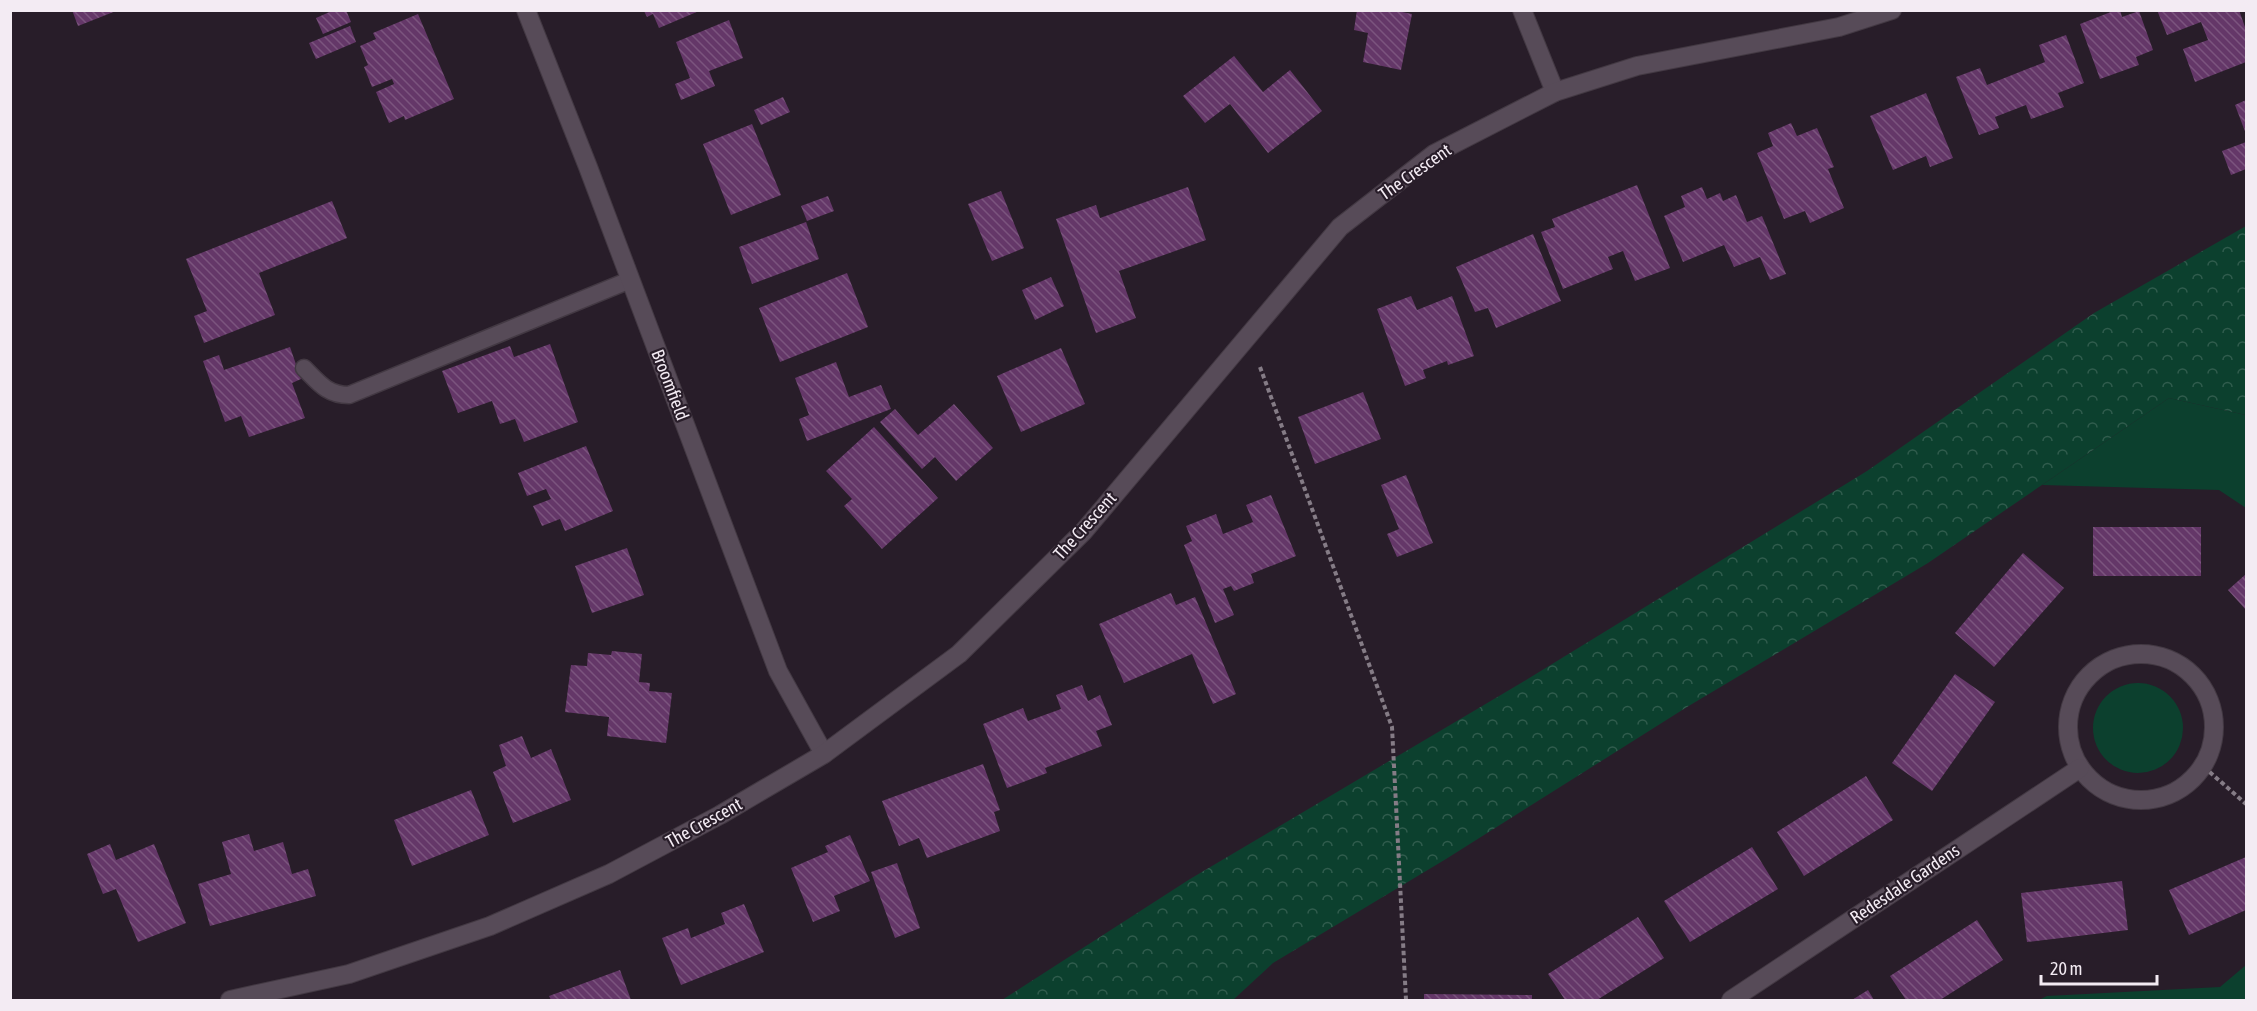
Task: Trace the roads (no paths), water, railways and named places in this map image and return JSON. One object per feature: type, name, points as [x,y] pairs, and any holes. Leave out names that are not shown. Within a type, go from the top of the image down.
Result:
[{"type":"street","name":"Broomfield","points":[[526,10],[778,671],[824,754]]},
{"type":"street","points":[[1522,10],[1555,92]]},
{"type":"street","name":"The Crescent","points":[[230,1000],[349,974],[490,926],[609,874],[720,815],[824,754],[959,654],[1084,531],[1340,227],[1434,154],[1555,92],[1637,66],[1839,27],[1892,10]]},
{"type":"street","points":[[2146,652],[2183,665],[2201,682],[2209,694],[2216,731],[2204,766],[2187,786],[2159,799],[2133,801],[2116,796],[2093,783],[2080,768],[2069,745],[2067,719],[2074,695],[2090,674],[2121,655],[2146,652]]},
{"type":"street","name":"Redesdale Gardens","points":[[1731,1000],[2080,768]]},
{"type":"lane","points":[[304,368],[326,390],[336,395],[349,395],[630,280]]}]
